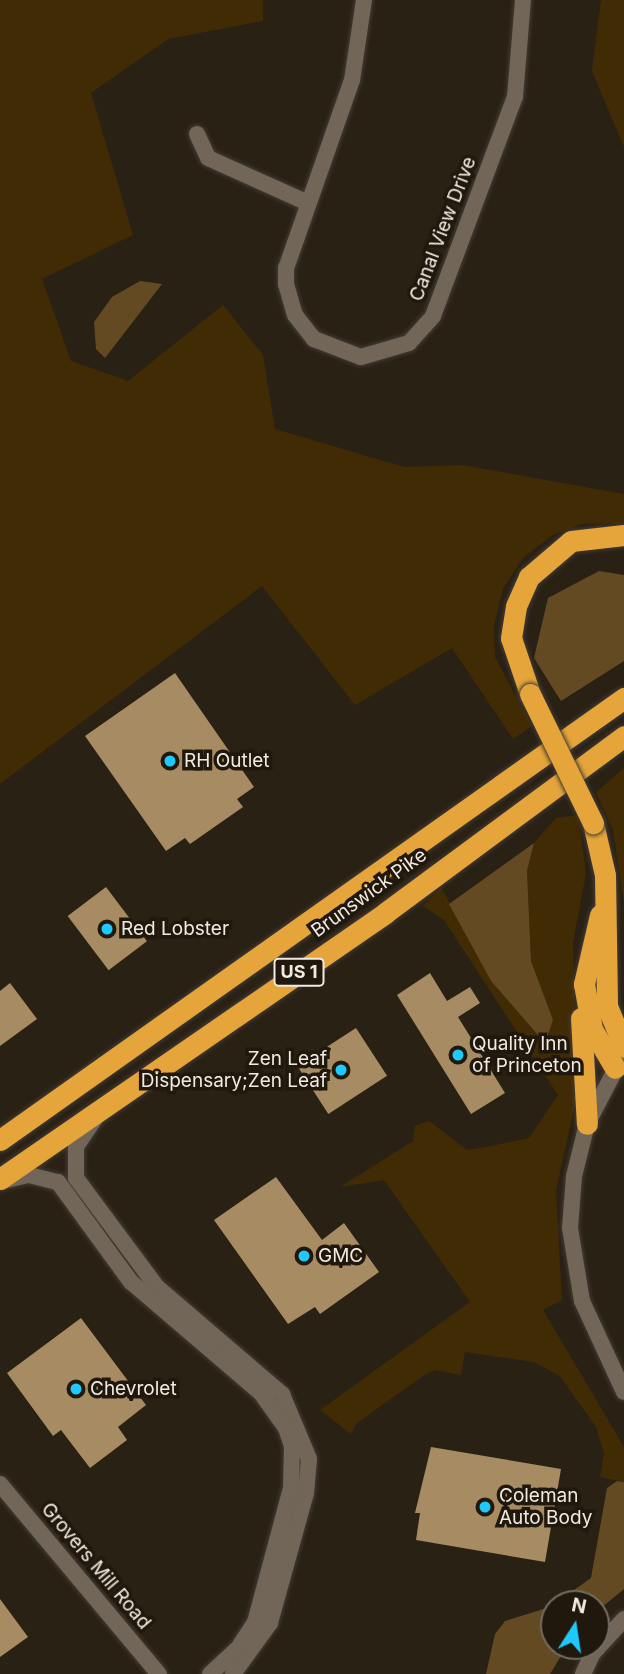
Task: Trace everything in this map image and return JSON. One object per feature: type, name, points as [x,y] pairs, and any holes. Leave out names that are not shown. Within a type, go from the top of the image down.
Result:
[{"type":"highway","points":[[624,535],[595,536],[549,554],[522,590],[511,638],[530,694],[593,823],[604,866],[607,1006],[624,1047]]},
{"type":"highway","points":[[595,536],[624,541]]},
{"type":"highway","name":"Brunswick Pike","points":[[0,1140],[624,698]]},
{"type":"highway","name":"Brunswick Pike","points":[[0,1181],[104,1105],[385,913],[624,736]]},
{"type":"highway","points":[[593,758],[624,744]]},
{"type":"highway","points":[[605,904],[624,958]]},
{"type":"highway","points":[[587,1124],[584,984],[592,931],[605,904]]},
{"type":"highway","points":[[584,984],[592,1029],[619,1061]]},
{"type":"street","name":"Canal View Drive","points":[[364,0],[352,80],[286,268],[288,300],[304,329],[327,348],[361,357],[409,343],[433,316],[515,97],[523,0]]},
{"type":"street","points":[[197,134],[208,158],[309,203]]},
{"type":"street","points":[[619,1061],[587,1124],[572,1193],[571,1251],[593,1335],[624,1392]]},
{"type":"street","points":[[104,1105],[76,1147],[76,1178],[157,1287],[282,1394],[308,1452],[306,1493],[270,1623],[234,1673]]},
{"type":"street","points":[[0,1181],[29,1175],[58,1182],[131,1282],[261,1394],[286,1428],[292,1446],[291,1488],[255,1622],[238,1648],[210,1674]]},
{"type":"street","name":"Grovers Mill Road","points":[[0,1484],[159,1674]]},
{"type":"street","points":[[583,1674],[600,1644],[624,1619]]},
{"type":"shaded area","points":[[0,0],[263,0],[263,21],[168,39],[91,93],[133,235],[42,279],[71,361],[128,381],[223,305],[263,355],[275,429],[404,467],[462,465],[624,494],[624,523],[582,524],[553,535],[523,558],[503,589],[494,626],[495,657],[532,726],[513,739],[452,648],[355,705],[262,586],[0,784]]},
{"type":"shaded area","points":[[601,0],[624,0],[624,147],[592,71]]},
{"type":"shaded area","points":[[140,281],[162,284],[105,358],[96,349],[94,322],[112,297]]},
{"type":"shaded area","points":[[599,571],[624,575],[624,661],[561,701],[534,658],[548,598]]},
{"type":"shaded area","points":[[624,768],[624,903],[613,831],[596,792]]},
{"type":"shaded area","points":[[578,815],[586,873],[573,943],[577,1095],[556,1191],[562,1300],[543,1310],[624,1447],[624,1482],[600,1477],[604,1453],[596,1427],[560,1376],[534,1362],[465,1352],[461,1375],[435,1370],[426,1374],[357,1423],[351,1434],[320,1410],[470,1302],[384,1180],[340,1187],[413,1141],[415,1126],[429,1121],[467,1150],[529,1138],[558,1095],[444,920],[423,906],[441,887],[491,981],[553,1020],[531,961],[527,871],[534,843],[556,818]]},
{"type":"shaded area","points":[[534,843],[527,871],[531,961],[553,1020],[545,1043],[491,981],[449,904]]},
{"type":"shaded area","points":[[617,1481],[624,1482],[624,1589],[610,1600],[610,1590],[574,1590],[591,1578],[607,1488]]},
{"type":"shaded area","points":[[540,1610],[540,1660],[558,1660],[550,1674],[486,1674],[495,1634],[505,1621]]},
{"type":"building","name":"RH Outlet","points":[[175,673],[254,787],[237,799],[243,807],[190,844],[185,838],[166,851],[85,736]]},
{"type":"building","name":"Red Lobster","points":[[106,887],[147,941],[109,970],[68,916]]},
{"type":"building","name":"Quality Inn of Princeton","points":[[430,973],[447,1001],[470,987],[480,1003],[458,1017],[505,1093],[471,1114],[397,995]]},
{"type":"building","points":[[10,983],[37,1019],[0,1046],[0,991]]},
{"type":"building","name":"Zen Leaf Dispensary;Zen Leaf","points":[[356,1028],[387,1076],[328,1114],[297,1066]]},
{"type":"building","name":"GMC","points":[[276,1177],[322,1240],[344,1223],[379,1272],[320,1314],[315,1307],[288,1324],[214,1220]]},
{"type":"building","name":"Chevrolet","points":[[81,1318],[146,1405],[118,1427],[127,1440],[90,1468],[61,1430],[53,1436],[7,1373]]},
{"type":"building","name":"Coleman Auto Body","points":[[431,1447],[561,1469],[545,1562],[416,1540],[420,1513],[415,1513]]},
{"type":"building","points":[[0,1599],[28,1637],[0,1657]]},
{"type":"place","name":"RH Outlet","points":[[170,761]]},
{"type":"place","name":"Red Lobster","points":[[107,929]]},
{"type":"place","name":"Quality Inn of Princeton","points":[[458,1055]]},
{"type":"place","name":"Zen Leaf Dispensary;Zen Leaf","points":[[341,1070]]},
{"type":"place","name":"GMC","points":[[304,1256]]},
{"type":"place","name":"Chevrolet","points":[[76,1389]]},
{"type":"place","name":"Coleman Auto Body","points":[[485,1507]]}]
